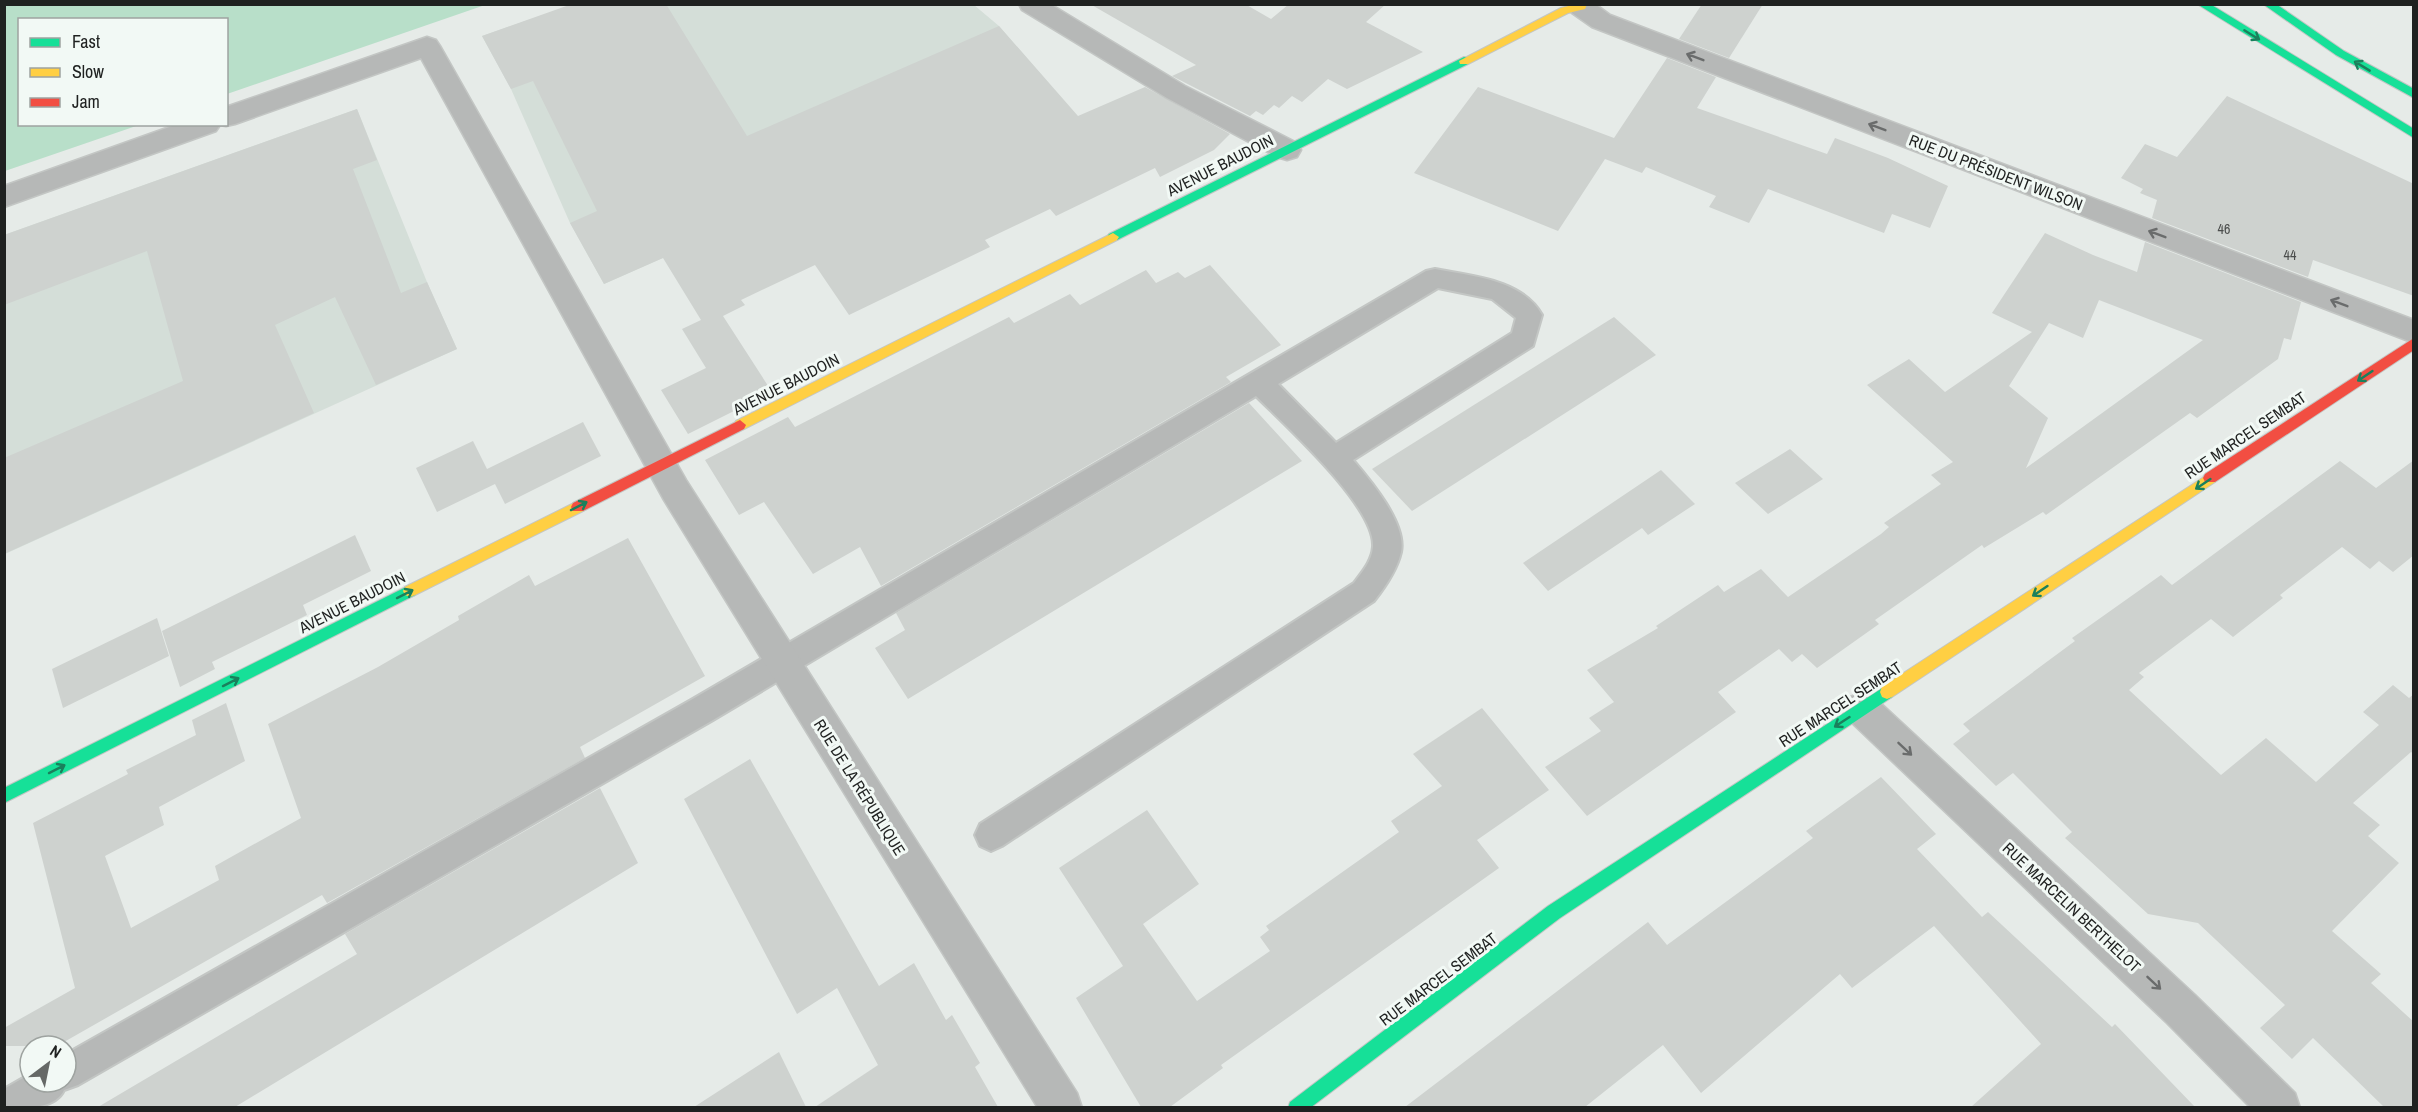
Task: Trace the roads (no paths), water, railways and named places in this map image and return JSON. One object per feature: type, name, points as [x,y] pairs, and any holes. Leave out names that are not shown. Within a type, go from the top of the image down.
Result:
[{"type":"street","points":[[1031,4],[1176,92],[1287,150]]},
{"type":"street","points":[[2202,4],[2414,134]]},
{"type":"street","points":[[2268,4],[2340,53],[2414,94]]},
{"type":"street","name":"AVENUE BAUDOIN","points":[[4,796],[1565,10],[1582,6]]},
{"type":"street","name":"RUE DU PRÉSIDENT WILSON","points":[[1582,6],[1601,21],[2414,332]]},
{"type":"street","name":"RUE DE LA RÉPUBLIQUE","points":[[228,116],[427,46],[675,490],[1062,1107]]},
{"type":"street","points":[[4,197],[201,126]]},
{"type":"street","name":"RUE MARCEL SEMBAT","points":[[1296,1107],[1554,912],[2414,343]]},
{"type":"street","name":"RUE MARCELIN BERTHELOT","points":[[1862,709],[2181,1009],[2280,1107]]},
{"type":"lane","points":[[78,1066],[781,662],[1435,278],[1499,291],[1529,315],[1524,339],[1334,458]]},
{"type":"lane","points":[[991,835],[1364,592],[1382,567],[1387,539],[1372,505],[1334,458],[1258,381]]},
{"type":"lane","points":[[5,1107],[28,1094]]}]
